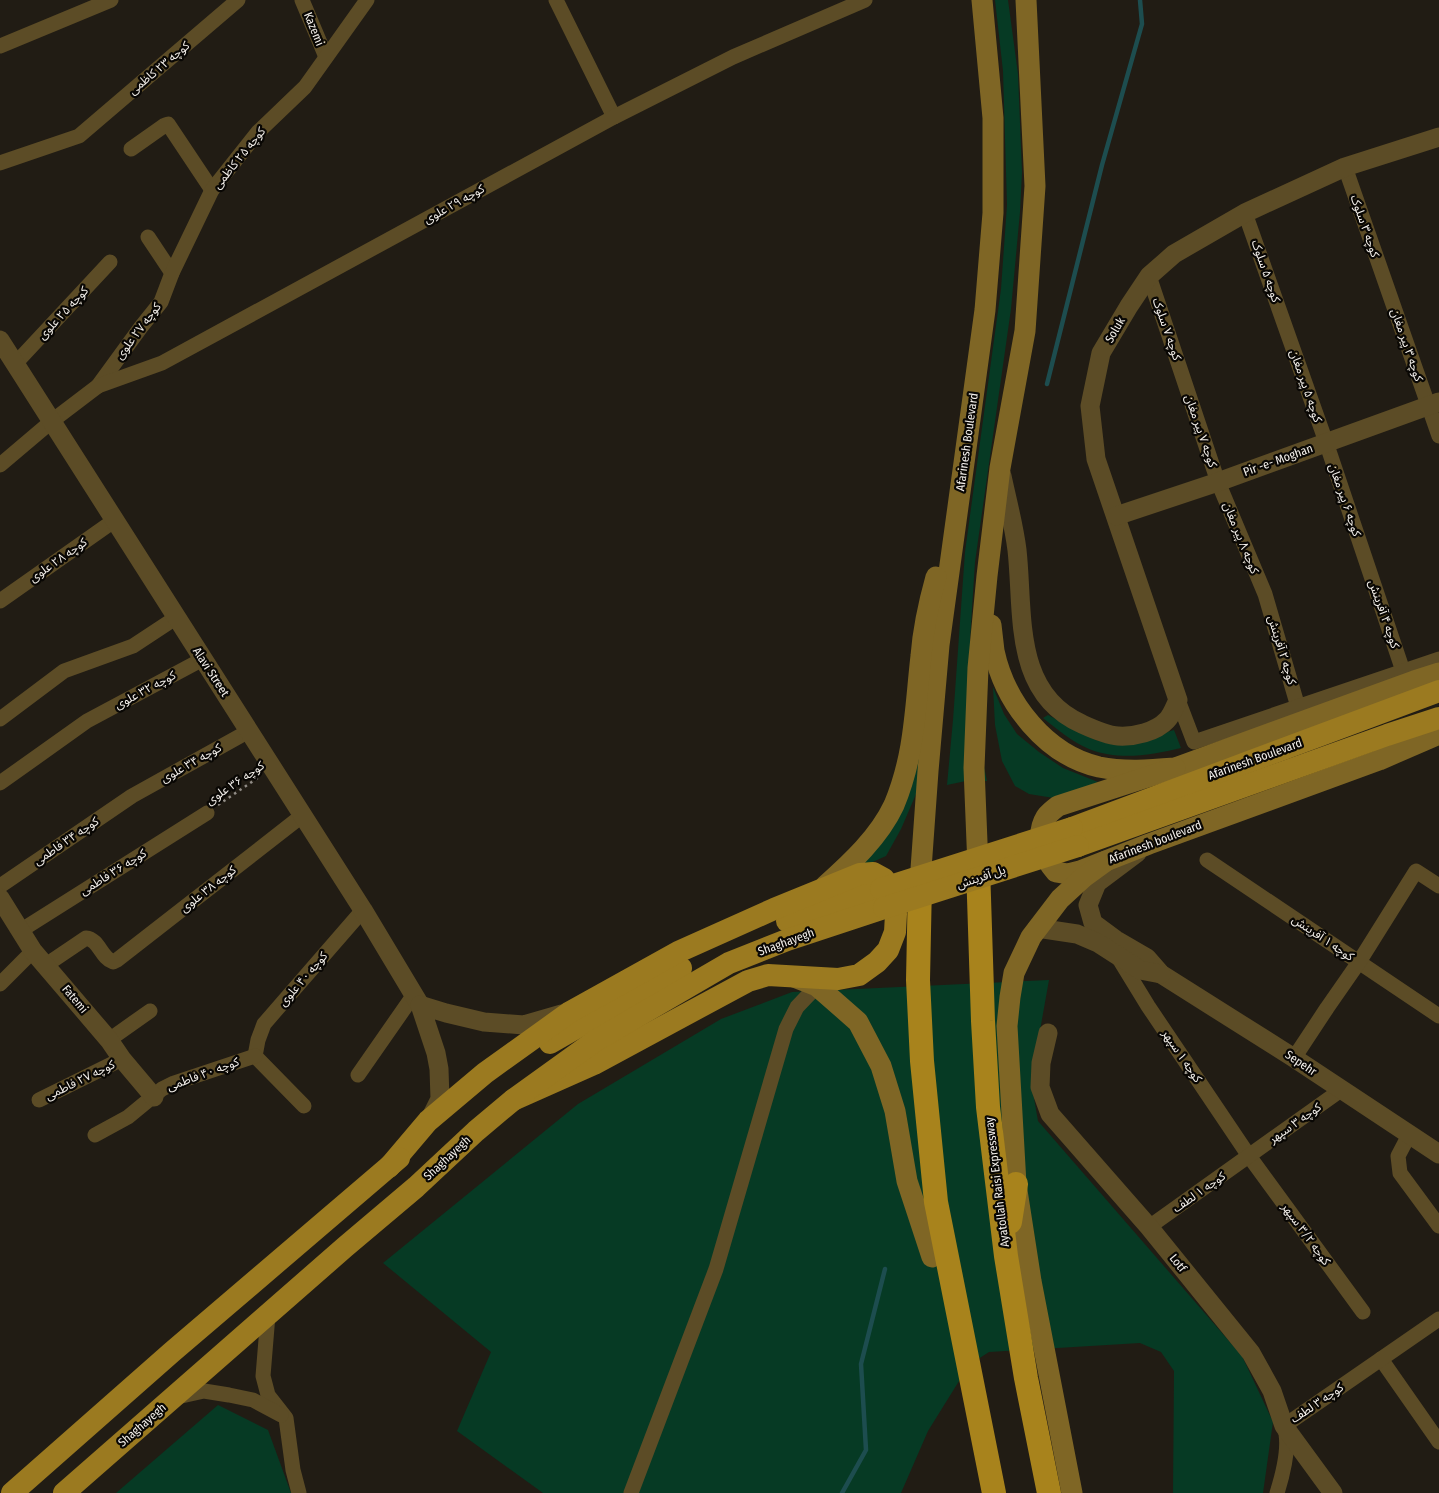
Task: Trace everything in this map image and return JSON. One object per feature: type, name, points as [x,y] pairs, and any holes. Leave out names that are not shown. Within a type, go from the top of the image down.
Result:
[{"type":"highway","name":"Ayatollah Raisi Expressway","points":[[978,867],[988,1107],[1006,1256],[1026,1378],[1049,1493]]},
{"type":"highway","points":[[920,883],[918,980],[922,1061],[936,1202],[994,1493]]},
{"type":"highway","points":[[1006,1256],[1016,1184]]},
{"type":"highway","points":[[932,1258],[957,1309]]},
{"type":"main road","name":"Afarinesh Boulevard","points":[[920,883],[939,645],[985,310],[992,213],[992,118],[982,0]]},
{"type":"main road","points":[[978,867],[974,768],[978,668],[1000,468],[1025,331],[1035,186],[1026,0]]},
{"type":"main road","points":[[818,892],[842,871],[874,837],[893,806],[900,788],[908,764],[915,726],[925,626],[936,580],[957,518]]},
{"type":"main road","points":[[987,576],[994,653],[1006,686],[1023,716],[1040,734],[1060,750],[1098,767],[1142,770],[1175,768]]},
{"type":"main road","name":"Afarinesh Boulevard","points":[[1175,768],[1439,673]]},
{"type":"main road","name":"Afarinesh Boulevard","points":[[1075,837],[1439,691]]},
{"type":"main road","name":"Afarinesh Boulevard","points":[[1075,837],[1439,718]]},
{"type":"main road","name":"Afarinesh boulevard","points":[[1175,768],[1058,806],[1047,815],[1042,827],[1042,846],[1048,864],[1056,872],[1068,874],[1080,871],[1379,760],[1439,734]]},
{"type":"main road","name":"پل آفرینش","points":[[882,899],[1075,837]]},
{"type":"main road","points":[[1072,1493],[1030,1281],[1016,1184],[1007,1026],[1014,974],[1031,937],[1060,899],[1084,877],[1106,861]]},
{"type":"main road","name":"Shaghayegh","points":[[389,1167],[428,1121],[486,1073],[570,1012],[678,952],[860,874],[873,874],[884,879],[893,892],[896,914],[895,932],[888,950],[877,962],[859,975],[838,979],[768,975],[748,981],[594,1064],[513,1100]]},
{"type":"main road","name":"Shaghayegh","points":[[64,1493],[416,1187],[476,1131],[513,1100],[595,1041],[730,963],[882,899]]},
{"type":"main road","name":"Shaghayegh","points":[[12,1493],[172,1352],[389,1167],[476,1096],[556,1039],[721,945],[814,910],[882,899]]},
{"type":"main road","points":[[791,976],[816,986],[858,1022],[882,1066],[895,1111],[907,1182],[932,1258]]},
{"type":"street","points":[[0,46],[111,0]]},
{"type":"street","name":"کوچه ۲۳ کاظمی","points":[[0,163],[79,136],[238,0]]},
{"type":"street","name":"Kazemi","points":[[302,0],[326,57]]},
{"type":"street","name":"کوچه ۲۵ کاظمی","points":[[172,273],[212,190],[258,132],[305,87],[367,0]]},
{"type":"street","points":[[556,0],[614,117]]},
{"type":"street","name":"کوچه ۲۹ علوی","points":[[0,465],[52,421],[98,386],[162,363],[614,117],[733,57],[865,0]]},
{"type":"street","points":[[131,149],[168,124],[212,190]]},
{"type":"street","name":"Soluk","points":[[1178,700],[1096,459],[1090,406],[1101,353],[1149,276],[1174,254],[1245,213],[1345,167],[1439,137]]},
{"type":"street","name":"کوچه ۳ سلوک","points":[[1345,167],[1386,285]]},
{"type":"street","name":"کوچه ۵ سلوک","points":[[1245,213],[1286,329]]},
{"type":"street","points":[[148,237],[172,273]]},
{"type":"street","name":"کوچه ۲۵ علوی","points":[[15,364],[110,262]]},
{"type":"street","name":"کوچه ۲۷ علوی","points":[[98,386],[161,302],[172,273]]},
{"type":"street","name":"کوچه ۷ سلوک","points":[[1149,276],[1184,381]]},
{"type":"street","name":"کوچه ۳ پیر مغان","points":[[1386,285],[1434,404],[1439,436]]},
{"type":"street","name":"کوچه ۵ پیر مغان","points":[[1286,329],[1326,442]]},
{"type":"street","name":"Alavi Street","points":[[0,340],[363,910],[416,1001],[436,1053],[439,1069],[440,1098],[428,1121]]},
{"type":"street","name":"کوچه ۷ پیر مغان","points":[[1184,381],[1218,482]]},
{"type":"street","name":"Pir -e- Moghan","points":[[1116,516],[1218,482],[1434,404]]},
{"type":"street","name":"کوچه ۶ پیر مغان","points":[[1326,442],[1365,557]]},
{"type":"street","points":[[1000,468],[1017,549],[1023,635],[1028,662],[1037,684],[1064,714],[1092,728],[1116,736],[1134,736],[1154,730],[1168,720],[1178,700]]},
{"type":"street","name":"کوچه ۸ پیر مغان","points":[[1218,482],[1265,594]]},
{"type":"street","name":"کوچه ۲۸ علوی","points":[[0,601],[115,520]]},
{"type":"street","name":"کوچه ۴ آفرینش","points":[[1365,557],[1403,671]]},
{"type":"street","name":"کوچه ۲ آفرینش","points":[[1265,594],[1298,707]]},
{"type":"street","points":[[0,718],[64,670],[133,646],[177,617]]},
{"type":"street","name":"کوچه ۳۲ علوی","points":[[0,782],[87,721],[203,659]]},
{"type":"street","points":[[1178,700],[1194,742],[1439,659]]},
{"type":"street","name":"کوچه ۳۴ علوی","points":[[132,796],[250,731]]},
{"type":"street","name":"کوچه ۳۴ فاطمی","points":[[0,886],[132,796]]},
{"type":"street","name":"کوچه ۳۶ فاطمی","points":[[20,931],[206,813]]},
{"type":"street","name":"کوچه ۳۸ علوی","points":[[46,965],[86,938],[93,940],[109,960],[113,962],[303,815]]},
{"type":"street","name":"Sepehr","points":[[1149,844],[1097,883],[1088,906],[1094,923],[1116,940],[1147,958],[1161,974],[1294,1058],[1439,1154]]},
{"type":"street","name":"کوچه ۱ آفرینش","points":[[1207,860],[1439,1016]]},
{"type":"street","points":[[1294,1058],[1359,962],[1416,871],[1439,886]]},
{"type":"street","name":"Fatemi","points":[[0,898],[33,951],[109,1040],[122,1060],[154,1097]]},
{"type":"street","name":"کوچه ۴۰ علوی","points":[[255,1056],[264,1024],[363,910]]},
{"type":"street","name":"Sepehr","points":[[1037,928],[1077,934],[1098,943],[1140,970],[1161,974]]},
{"type":"street","points":[[0,984],[33,951]]},
{"type":"street","name":"کوچه ۱ سپهر","points":[[1117,955],[1148,1006],[1249,1156]]},
{"type":"street","points":[[631,1493],[716,1269],[786,1029],[796,1007],[816,986]]},
{"type":"street","points":[[358,1075],[416,1001],[446,1013],[484,1022],[524,1025],[570,1012]]},
{"type":"street","points":[[109,1040],[150,1011]]},
{"type":"street","name":"Lotf","points":[[1048,1033],[1041,1063],[1040,1088],[1050,1114],[1149,1227],[1251,1352],[1272,1391],[1284,1426],[1333,1493]]},
{"type":"street","points":[[255,1056],[304,1106]]},
{"type":"street","name":"کوچه ۴۰ فاطمی","points":[[95,1135],[128,1117],[162,1089],[174,1083],[255,1056]]},
{"type":"street","name":"کوچه ۲۷ فاطمی","points":[[39,1100],[122,1060]]},
{"type":"street","name":"کوچه ۳ سپهر","points":[[1249,1156],[1341,1090]]},
{"type":"street","points":[[1409,1135],[1398,1156],[1400,1173],[1439,1226]]},
{"type":"street","name":"کوچه ۱ لطف","points":[[1149,1227],[1249,1156]]},
{"type":"street","name":"کوچه ۳/۲ سپهر","points":[[1249,1156],[1363,1312]]},
{"type":"street","points":[[268,1314],[263,1376],[268,1395],[286,1418],[293,1470],[299,1493]]},
{"type":"street","name":"کوچه ۳ لطف","points":[[1277,1493],[1284,1469],[1286,1433],[1284,1426],[1439,1319]]},
{"type":"street","points":[[1382,1359],[1439,1442]]},
{"type":"street","points":[[173,1398],[204,1391],[229,1395],[253,1400],[286,1418]]},
{"type":"path","name":"کوچه ۳۶ علوی","points":[[206,813],[272,768]]},
{"type":"green space","points":[[995,0],[1008,0],[1018,74],[1022,172],[1011,309],[975,562],[970,640],[970,700],[987,781],[966,781],[947,785],[965,552],[1001,289],[1007,205],[1003,71]]},
{"type":"green space","points":[[928,638],[919,787],[901,829],[886,856],[859,868],[878,846]]},
{"type":"green space","points":[[993,687],[1004,714],[1017,734],[1063,768],[1098,782],[1060,799],[1029,794],[1015,786],[1002,761],[995,725]]},
{"type":"green space","points":[[1048,715],[1098,741],[1133,742],[1174,730],[1181,748],[1135,756],[1100,753],[1077,743],[1065,735],[1043,718]]},
{"type":"green space","points":[[1049,980],[1031,1081],[1038,1121],[1242,1356],[1273,1422],[1263,1493],[1173,1493],[1174,1371],[1161,1352],[1140,1343],[989,1352],[969,1365],[928,1431],[901,1493],[543,1493],[457,1431],[491,1352],[383,1263],[578,1104],[721,1019],[792,992]]},
{"type":"green space","points":[[218,1405],[268,1430],[291,1493],[116,1493]]},
{"type":"waterway","points":[[1047,384],[1102,165],[1142,24],[1140,0]]},
{"type":"waterway","points":[[842,1493],[866,1450],[861,1364],[885,1269]]}]
